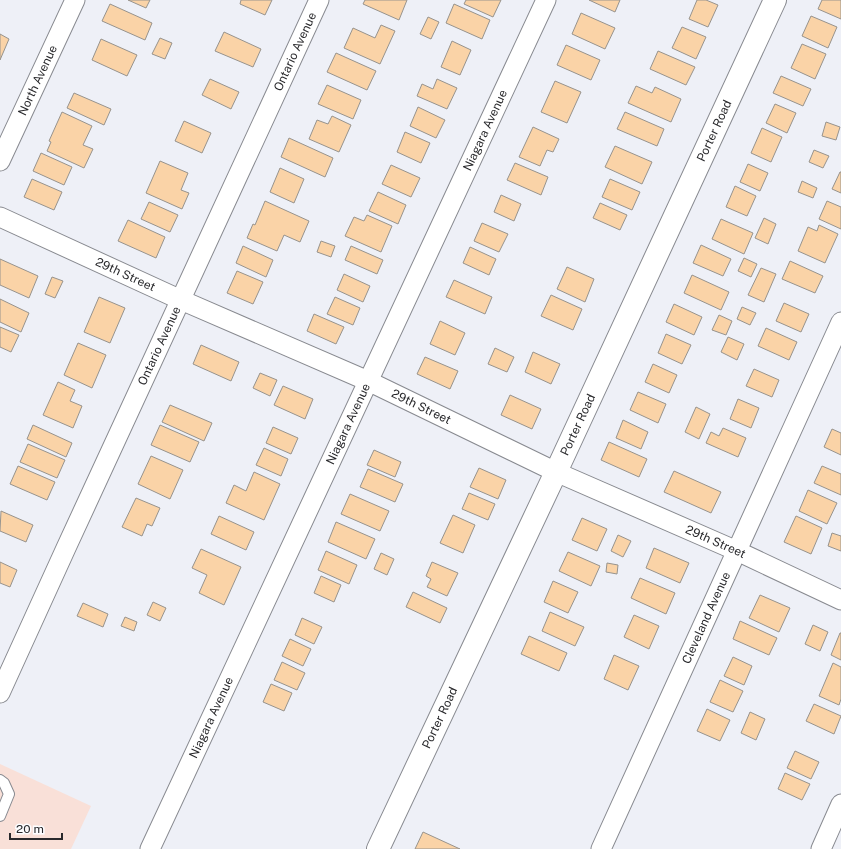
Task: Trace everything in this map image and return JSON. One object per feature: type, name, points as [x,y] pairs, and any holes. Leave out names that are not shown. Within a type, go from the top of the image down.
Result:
[{"type":"main road","name":"Porter Road","points":[[378,849],[556,472],[775,0]]},
{"type":"street","name":"North Avenue","points":[[0,161],[75,0]]},
{"type":"street","name":"Ontario Avenue","points":[[0,693],[319,0]]},
{"type":"street","name":"Niagara Avenue","points":[[150,849],[546,0]]},
{"type":"street","name":"29th Street","points":[[0,217],[181,300],[368,382],[556,472],[737,551],[841,600]]},
{"type":"street","name":"Cleveland Avenue","points":[[601,849],[841,322]]},
{"type":"street","points":[[821,849],[841,804]]},
{"type":"lane","points":[[0,780],[4,783],[10,794],[0,816]]},
{"type":"shaded area","points":[[0,764],[91,806],[71,849],[0,849]]},
{"type":"building","points":[[128,0],[150,0],[146,8]]},
{"type":"building","points":[[241,0],[272,0],[265,15],[240,4]]},
{"type":"building","points":[[365,0],[407,0],[399,20],[363,4]]},
{"type":"building","points":[[466,0],[501,0],[493,17],[464,4]]},
{"type":"building","points":[[589,0],[620,0],[615,12]]},
{"type":"building","points":[[697,0],[706,0],[718,5],[708,27],[689,19]]},
{"type":"building","points":[[822,0],[841,0],[841,19],[818,9]]},
{"type":"building","points":[[110,4],[152,23],[145,40],[102,21]]},
{"type":"building","points":[[454,4],[490,20],[482,39],[446,23]]},
{"type":"building","points":[[581,13],[615,28],[605,49],[572,34]]},
{"type":"building","points":[[811,16],[837,27],[828,48],[802,36]]},
{"type":"building","points":[[428,17],[439,22],[431,39],[420,34]]},
{"type":"building","points":[[381,25],[395,31],[380,64],[344,48],[353,28],[375,38]]},
{"type":"building","points":[[682,27],[706,37],[696,59],[672,48]]},
{"type":"building","points":[[224,32],[261,49],[253,67],[215,51]]},
{"type":"building","points":[[0,34],[9,39],[0,60]]},
{"type":"building","points":[[160,38],[172,43],[165,59],[152,54]]},
{"type":"building","points":[[101,39],[137,55],[127,76],[92,60]]},
{"type":"building","points":[[452,41],[471,50],[460,75],[441,67]]},
{"type":"building","points":[[802,44],[826,54],[815,79],[791,68]]},
{"type":"building","points":[[566,45],[600,60],[591,80],[557,65]]},
{"type":"building","points":[[658,51],[695,67],[686,85],[650,69]]},
{"type":"building","points":[[336,53],[376,71],[367,90],[327,72]]},
{"type":"building","points":[[781,76],[811,89],[803,106],[773,93]]},
{"type":"building","points":[[210,79],[239,92],[231,109],[202,95]]},
{"type":"building","points":[[437,79],[457,88],[447,109],[417,96],[422,84],[433,89]]},
{"type":"building","points":[[555,81],[581,92],[567,123],[541,112]]},
{"type":"building","points":[[327,85],[361,100],[353,119],[318,104]]},
{"type":"building","points":[[636,86],[652,93],[655,87],[681,99],[671,122],[628,103]]},
{"type":"building","points":[[74,93],[111,109],[104,125],[67,108]]},
{"type":"building","points":[[775,104],[796,113],[787,133],[766,123]]},
{"type":"building","points":[[418,107],[445,120],[436,138],[410,126]]},
{"type":"building","points":[[62,112],[92,126],[83,145],[93,149],[84,168],[47,151],[51,142],[49,141]]},
{"type":"building","points":[[625,112],[664,129],[657,146],[617,129]]},
{"type":"building","points":[[332,116],[351,125],[339,152],[309,139],[317,120],[328,124]]},
{"type":"building","points":[[184,121],[211,133],[202,153],[175,141]]},
{"type":"building","points":[[826,122],[840,127],[836,140],[822,136]]},
{"type":"building","points":[[533,127],[559,139],[553,152],[547,150],[540,166],[519,157]]},
{"type":"building","points":[[762,128],[782,137],[771,162],[751,153]]},
{"type":"building","points":[[405,132],[430,143],[421,163],[397,152]]},
{"type":"building","points":[[289,138],[333,158],[325,177],[281,157]]},
{"type":"building","points":[[615,146],[652,162],[642,184],[605,167]]},
{"type":"building","points":[[814,150],[829,156],[823,168],[809,162]]},
{"type":"building","points":[[41,153],[72,167],[64,185],[33,171]]},
{"type":"building","points":[[160,161],[188,173],[181,190],[189,193],[182,209],[146,193]]},
{"type":"building","points":[[515,163],[548,177],[541,195],[507,180]]},
{"type":"building","points":[[748,164],[768,173],[760,191],[740,182]]},
{"type":"building","points":[[391,165],[420,178],[411,197],[382,184]]},
{"type":"building","points":[[280,168],[304,179],[294,203],[270,192]]},
{"type":"building","points":[[841,172],[841,193],[832,189]]},
{"type":"building","points":[[32,179],[62,192],[54,210],[24,197]]},
{"type":"building","points":[[610,179],[640,192],[632,210],[602,197]]},
{"type":"building","points":[[802,181],[817,188],[813,198],[798,192]]},
{"type":"building","points":[[735,186],[756,196],[747,216],[726,207]]},
{"type":"building","points":[[378,192],[406,205],[398,224],[369,211]]},
{"type":"building","points":[[501,195],[521,204],[514,221],[494,212]]},
{"type":"building","points":[[265,201],[309,221],[300,242],[284,235],[277,251],[247,238],[253,224],[255,225]]},
{"type":"building","points":[[827,201],[841,207],[841,229],[819,219]]},
{"type":"building","points":[[149,202],[178,215],[170,232],[141,219]]},
{"type":"building","points":[[600,203],[627,215],[620,230],[593,218]]},
{"type":"building","points":[[367,215],[392,226],[381,252],[345,236],[354,217],[364,221]]},
{"type":"building","points":[[764,218],[776,224],[768,244],[755,238]]},
{"type":"building","points":[[721,219],[753,233],[744,254],[712,239]]},
{"type":"building","points":[[128,220],[165,237],[156,258],[118,241]]},
{"type":"building","points":[[482,223],[508,234],[499,252],[474,241]]},
{"type":"building","points":[[819,225],[838,234],[825,263],[798,251],[808,227],[817,231]]},
{"type":"building","points":[[321,241],[335,246],[331,257],[317,252]]},
{"type":"building","points":[[701,245],[731,259],[723,276],[693,263]]},
{"type":"building","points":[[243,246],[273,260],[266,277],[236,263]]},
{"type":"building","points":[[351,246],[383,260],[377,274],[345,260]]},
{"type":"building","points":[[470,247],[496,259],[489,275],[463,263]]},
{"type":"building","points":[[744,258],[757,264],[751,277],[738,271]]},
{"type":"building","points":[[0,259],[38,276],[29,298],[0,285]]},
{"type":"building","points":[[790,261],[823,276],[815,293],[782,279]]},
{"type":"building","points":[[567,267],[594,279],[585,302],[557,289]]},
{"type":"building","points":[[761,268],[776,274],[764,302],[748,295]]},
{"type":"building","points":[[237,271],[263,282],[253,304],[227,293]]},
{"type":"building","points":[[344,274],[370,286],[363,302],[337,290]]},
{"type":"building","points":[[692,275],[729,292],[721,310],[684,293]]},
{"type":"building","points":[[52,277],[63,281],[55,298],[45,294]]},
{"type":"building","points":[[454,280],[492,297],[485,314],[446,297]]},
{"type":"building","points":[[551,295],[582,309],[573,330],[541,316]]},
{"type":"building","points":[[99,297],[125,308],[110,343],[84,332]]},
{"type":"building","points":[[335,297],[360,308],[353,325],[327,314]]},
{"type":"building","points":[[0,299],[29,313],[21,332],[0,322]]},
{"type":"building","points":[[784,303],[809,314],[801,332],[776,321]]},
{"type":"building","points":[[674,304],[702,317],[694,335],[666,322]]},
{"type":"building","points":[[742,307],[756,313],[750,325],[737,319]]},
{"type":"building","points":[[314,314],[344,327],[336,344],[307,331]]},
{"type":"building","points":[[719,315],[732,321],[726,335],[712,330]]},
{"type":"building","points":[[440,321],[465,333],[455,355],[430,344]]},
{"type":"building","points":[[0,327],[19,335],[11,352],[0,347]]},
{"type":"building","points":[[766,328],[797,342],[789,360],[758,346]]},
{"type":"building","points":[[666,334],[691,345],[682,364],[658,353]]},
{"type":"building","points":[[728,337],[744,344],[737,360],[721,352]]},
{"type":"building","points":[[78,343],[106,355],[92,388],[64,375]]},
{"type":"building","points":[[201,345],[239,362],[231,381],[193,364]]},
{"type":"building","points":[[495,348],[514,357],[507,372],[488,364]]},
{"type":"building","points":[[533,352],[560,364],[551,384],[525,372]]},
{"type":"building","points":[[425,357],[458,371],[450,389],[417,374]]},
{"type":"building","points":[[653,364],[677,375],[669,393],[645,382]]},
{"type":"building","points":[[754,369],[779,380],[772,397],[746,386]]},
{"type":"building","points":[[260,373],[277,380],[270,396],[253,388]]},
{"type":"building","points":[[58,382],[75,390],[70,401],[82,406],[73,428],[43,415]]},
{"type":"building","points":[[283,386],[313,399],[305,419],[274,405]]},
{"type":"building","points":[[638,392],[666,404],[658,423],[630,410]]},
{"type":"building","points":[[510,395],[541,409],[532,429],[501,415]]},
{"type":"building","points":[[738,399],[759,408],[751,428],[730,419]]},
{"type":"building","points":[[170,405],[212,423],[204,441],[162,422]]},
{"type":"building","points":[[696,407],[710,414],[699,439],[685,432]]},
{"type":"building","points":[[623,420],[648,432],[641,449],[616,438]]},
{"type":"building","points":[[33,425],[72,443],[66,457],[27,439]]},
{"type":"building","points":[[160,425],[199,442],[190,462],[151,445]]},
{"type":"building","points":[[273,427],[298,438],[291,454],[266,443]]},
{"type":"building","points":[[723,428],[746,438],[738,457],[706,443],[711,432],[719,436]]},
{"type":"building","points":[[832,429],[841,433],[841,455],[824,447]]},
{"type":"building","points":[[609,442],[647,459],[639,477],[601,460]]},
{"type":"building","points":[[28,444],[65,460],[57,478],[20,462]]},
{"type":"building","points":[[264,448],[288,459],[281,476],[256,465]]},
{"type":"building","points":[[374,450],[401,462],[395,477],[367,465]]},
{"type":"building","points":[[151,456],[183,470],[170,499],[138,484]]},
{"type":"building","points":[[18,466],[55,482],[47,500],[10,484]]},
{"type":"building","points":[[822,466],[841,474],[841,495],[814,483]]},
{"type":"building","points":[[479,468],[506,480],[498,499],[470,487]]},
{"type":"building","points":[[368,469],[403,484],[395,502],[360,487]]},
{"type":"building","points":[[674,471],[721,492],[711,513],[664,492]]},
{"type":"building","points":[[254,472],[280,484],[264,520],[226,503],[234,485],[246,491]]},
{"type":"building","points":[[808,490],[837,503],[827,524],[799,511]]},
{"type":"building","points":[[469,493],[495,504],[488,520],[462,509]]},
{"type":"building","points":[[350,494],[389,511],[380,531],[341,514]]},
{"type":"building","points":[[136,498],[160,508],[152,526],[147,524],[142,536],[122,527]]},
{"type":"building","points":[[1,511],[33,525],[26,542],[0,531]]},
{"type":"building","points":[[453,515],[475,525],[463,553],[440,543]]},
{"type":"building","points":[[219,516],[254,532],[246,550],[211,534]]},
{"type":"building","points":[[796,516],[822,528],[811,554],[784,542]]},
{"type":"building","points":[[582,518],[607,529],[597,551],[572,540]]},
{"type":"building","points":[[336,522],[375,539],[366,559],[328,542]]},
{"type":"building","points":[[832,533],[841,536],[841,551],[828,546]]},
{"type":"building","points":[[618,535],[631,541],[623,557],[611,551]]},
{"type":"building","points":[[654,548],[689,563],[680,583],[646,568]]},
{"type":"building","points":[[201,549],[241,567],[224,605],[199,593],[207,575],[192,568]]},
{"type":"building","points":[[326,551],[357,565],[349,584],[318,570]]},
{"type":"building","points":[[568,552],[600,566],[591,586],[559,571]]},
{"type":"building","points":[[381,553],[394,559],[387,575],[374,569]]},
{"type":"building","points":[[0,562],[17,570],[10,587],[0,583]]},
{"type":"building","points":[[432,562],[458,573],[447,596],[427,587],[431,579],[426,576]]},
{"type":"building","points":[[607,563],[618,565],[617,574],[606,572]]},
{"type":"building","points":[[321,576],[341,585],[334,602],[314,593]]},
{"type":"building","points":[[640,578],[675,593],[666,614],[631,598]]},
{"type":"building","points":[[553,581],[578,592],[568,613],[544,602]]},
{"type":"building","points":[[413,592],[447,608],[440,623],[406,607]]},
{"type":"building","points":[[760,595],[790,608],[779,632],[749,618]]},
{"type":"building","points":[[153,602],[166,608],[160,621],[147,615]]},
{"type":"building","points":[[83,603],[108,614],[103,627],[77,616]]},
{"type":"building","points":[[550,612],[584,627],[575,646],[542,631]]},
{"type":"building","points":[[634,615],[659,626],[649,649],[624,637]]},
{"type":"building","points":[[125,617],[137,622],[134,631],[121,626]]},
{"type":"building","points":[[302,618],[322,627],[314,644],[295,635]]},
{"type":"building","points":[[740,621],[777,638],[769,655],[733,639]]},
{"type":"building","points":[[813,625],[828,632],[820,651],[805,644]]},
{"type":"building","points":[[841,633],[841,660],[831,655]]},
{"type":"building","points":[[529,636],[567,653],[559,671],[521,654]]},
{"type":"building","points":[[290,639],[311,649],[303,666],[282,656]]},
{"type":"building","points":[[614,655],[639,666],[628,690],[604,679]]},
{"type":"building","points":[[733,657],[752,666],[744,685],[724,676]]},
{"type":"building","points":[[282,662],[305,673],[297,690],[274,680]]},
{"type":"building","points":[[833,663],[841,667],[841,699],[839,705],[819,696]]},
{"type":"building","points":[[720,680],[743,691],[733,712],[710,702]]},
{"type":"building","points":[[271,684],[292,693],[284,711],[263,702]]},
{"type":"building","points":[[814,704],[841,716],[834,734],[806,721]]},
{"type":"building","points":[[707,709],[730,720],[720,741],[697,731]]},
{"type":"building","points":[[750,712],[765,719],[756,740],[741,733]]},
{"type":"building","points":[[795,751],[819,762],[811,779],[787,768]]},
{"type":"building","points":[[785,773],[810,784],[802,800],[778,789]]},
{"type":"building","points":[[423,832],[460,849],[415,849]]}]
